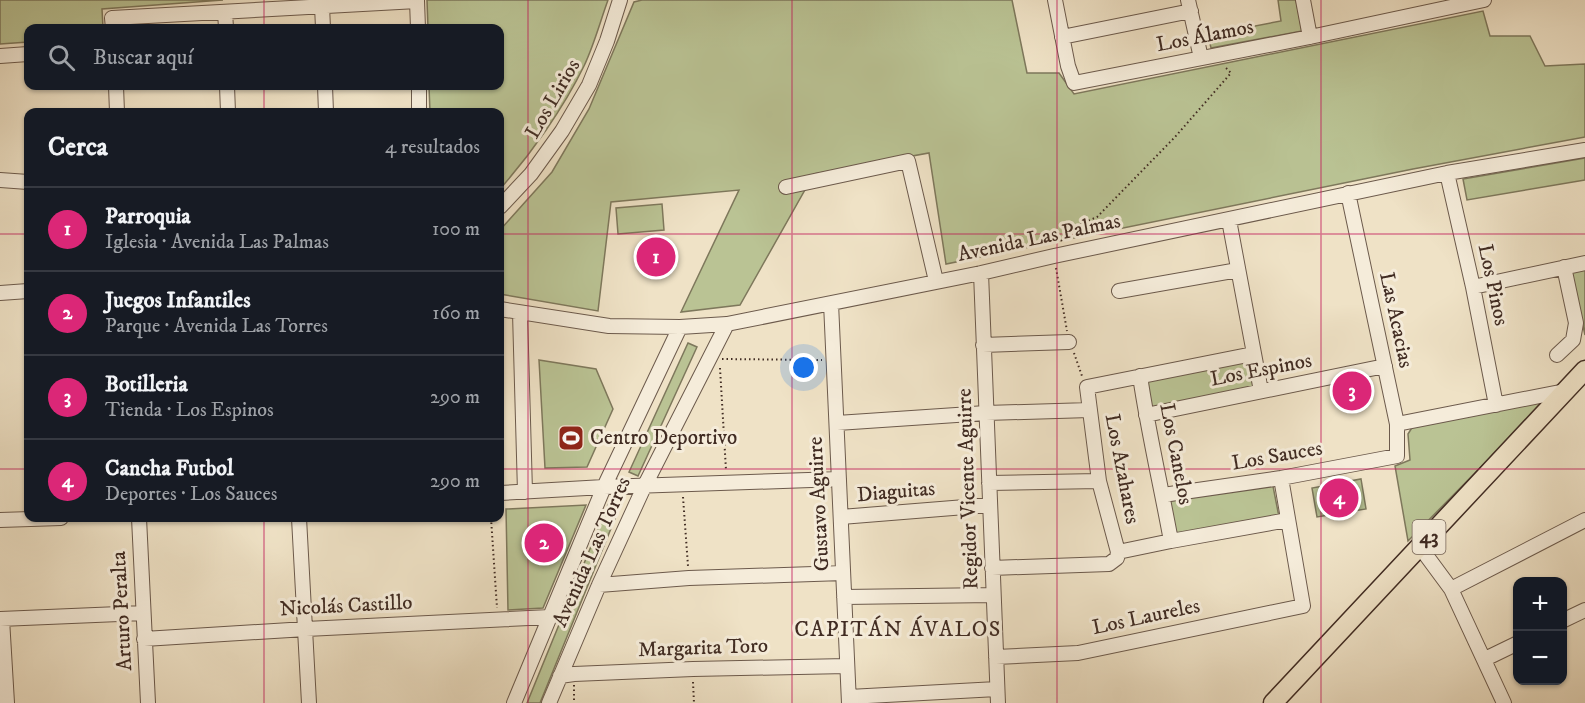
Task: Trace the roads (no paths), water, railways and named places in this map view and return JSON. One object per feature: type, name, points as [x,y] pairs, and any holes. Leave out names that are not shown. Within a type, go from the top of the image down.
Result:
[{"type":"main road","name":"43","points":[[1273,703],[1585,370]]},
{"type":"street","name":"Los Lirios","points":[[504,203],[531,174],[562,131],[589,86],[620,0]]},
{"type":"street","points":[[1055,0],[1062,37]]},
{"type":"street","points":[[1303,0],[1310,37]]},
{"type":"street","name":"Los Álamos","points":[[1189,5],[1062,37],[1074,83],[1310,37],[1425,6],[1484,0]]},
{"type":"street","points":[[112,23],[225,12],[417,1],[418,24]]},
{"type":"street","points":[[1189,5],[1201,58]]},
{"type":"street","points":[[322,6],[323,24]]},
{"type":"street","points":[[225,12],[226,24]]},
{"type":"street","points":[[0,56],[24,54]]},
{"type":"street","points":[[116,90],[117,108]]},
{"type":"street","points":[[227,90],[228,108]]},
{"type":"street","points":[[325,90],[326,108]]},
{"type":"street","points":[[419,90],[419,108]]},
{"type":"street","name":"Avenida Las Palmas","points":[[504,310],[609,326],[680,327],[727,324],[981,273],[1447,172],[1585,150]]},
{"type":"street","points":[[786,188],[908,161],[936,281]]},
{"type":"street","name":"Los Pinos","points":[[1447,172],[1496,405]]},
{"type":"street","points":[[0,180],[24,182]]},
{"type":"street","name":"Las Acacias","points":[[1348,193],[1397,424],[1397,456]]},
{"type":"street","points":[[1228,220],[1262,391]]},
{"type":"street","points":[[1473,287],[1585,263]]},
{"type":"street","points":[[1557,355],[1573,340],[1576,323],[1564,267]]},
{"type":"street","points":[[1119,291],[1238,270]]},
{"type":"street","name":"Regidor Vicente Aguirre","points":[[981,273],[998,696]]},
{"type":"street","points":[[0,293],[24,291]]},
{"type":"street","name":"Gustavo Aguirre","points":[[831,303],[849,700]]},
{"type":"street","points":[[520,313],[525,492]]},
{"type":"street","name":"Avenida Las Torres","points":[[549,703],[644,487],[727,324]]},
{"type":"street","name":"Avenida Las Torres","points":[[514,703],[604,487],[680,327]]},
{"type":"street","points":[[983,345],[1069,342]]},
{"type":"street","name":"Los Espinos","points":[[1087,387],[1253,354]]},
{"type":"street","name":"Los Espinos","points":[[1146,415],[1384,366]]},
{"type":"street","name":"Los Canelos","points":[[1140,376],[1171,541]]},
{"type":"street","name":"Los Azahares","points":[[1087,387],[1099,481],[1117,555]]},
{"type":"street","points":[[1397,424],[1565,392]]},
{"type":"street","points":[[837,423],[986,413],[1090,410]]},
{"type":"street","name":"Los Sauces","points":[[1163,495],[1281,478],[1397,456]]},
{"type":"street","points":[[992,568],[1109,564],[1117,555],[1171,541],[1288,520],[1281,478]]},
{"type":"street","name":"Diaguitas","points":[[504,494],[604,487],[839,479]]},
{"type":"street","points":[[989,483],[1099,481]]},
{"type":"street","name":"Diaguitas","points":[[841,517],[990,505]]},
{"type":"street","points":[[0,520],[24,519]]},
{"type":"street","points":[[1451,589],[1585,519]]},
{"type":"street","name":"Los Laureles","points":[[996,657],[1078,653],[1303,606],[1288,520]]},
{"type":"street","name":"Arturo Peralta","points":[[139,522],[148,703]]},
{"type":"street","points":[[298,522],[309,703]]},
{"type":"street","points":[[1420,547],[1451,589],[1504,703]]},
{"type":"street","points":[[599,585],[689,578],[843,573]]},
{"type":"street","points":[[844,597],[993,595]]},
{"type":"street","points":[[1567,619],[1585,610]]},
{"type":"street","points":[[7,703],[1,619],[143,613]]},
{"type":"street","name":"Nicolás Castillo","points":[[144,639],[550,617]]},
{"type":"street","points":[[1485,659],[1513,645]]},
{"type":"street","name":"Margarita Toro","points":[[560,676],[693,669],[847,666]]},
{"type":"street","points":[[849,700],[998,696]]},
{"type":"place","name":"Parroquia","points":[[656,257]]},
{"type":"place","name":"Botilleria","points":[[1352,391]]},
{"type":"place","name":"Centro Deportivo","points":[[571,438]]},
{"type":"place","name":"Cancha Futbol","points":[[1339,498]]},
{"type":"place","name":"Juegos Infantiles","points":[[544,543]]},
{"type":"district","name":"CAPITÁN ÁVALOS","points":[[898,629]]}]
